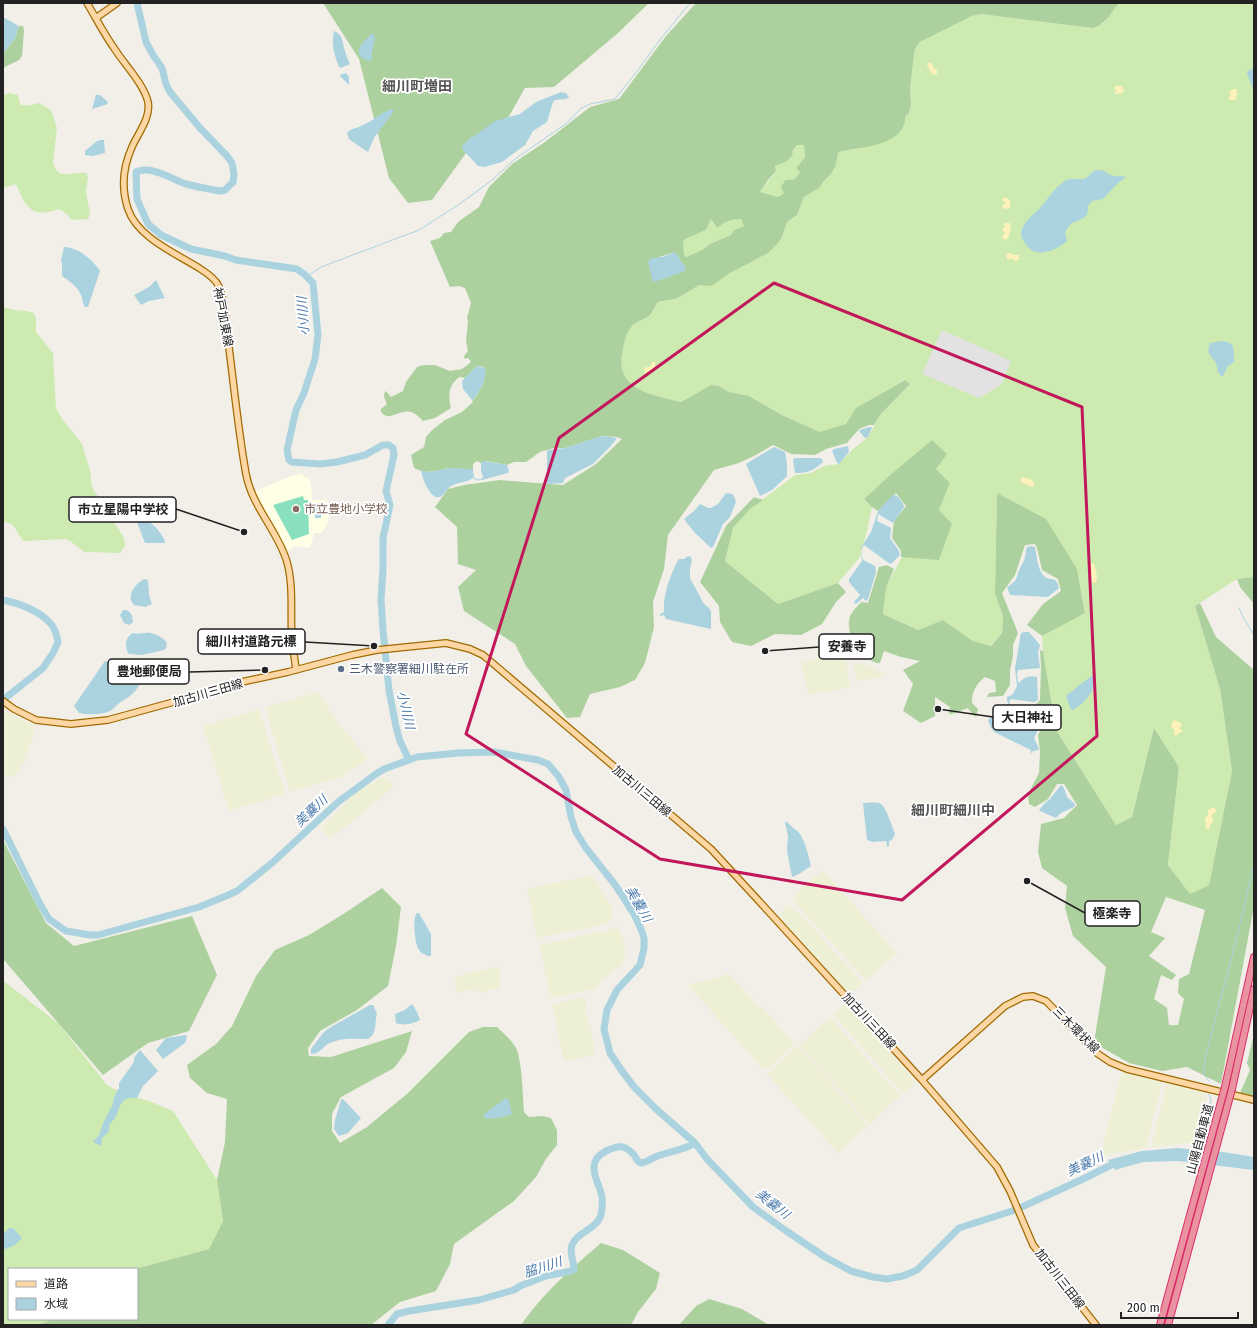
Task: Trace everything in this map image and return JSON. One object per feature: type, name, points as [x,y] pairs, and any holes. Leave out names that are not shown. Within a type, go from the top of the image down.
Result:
[{"type":"highway","name":"山陽自動車道","points":[[1160,1325],[1228,1088],[1254,957]]},
{"type":"highway","name":"山陽自動車道","points":[[1168,1325],[1254,989]]},
{"type":"main road","name":"神戸加東線","points":[[87,3],[115,50],[143,91],[148,103],[145,120],[125,166],[125,194],[130,215],[153,241],[207,273],[218,284],[224,310],[249,489],[281,546],[288,563],[292,641],[296,670]]},
{"type":"main road","points":[[96,18],[118,3]]},
{"type":"main road","name":"加古川三田線","points":[[3,701],[14,709],[36,720],[71,724],[108,720],[236,684],[377,650],[446,643],[470,649],[482,655],[711,849],[754,895],[922,1080],[997,1166],[1020,1213],[1033,1245],[1096,1325]]},
{"type":"main road","name":"三木環状線","points":[[922,1080],[1005,1006],[1023,997],[1033,996],[1046,1001],[1098,1054],[1110,1062],[1127,1069],[1254,1100]]},
{"type":"highlighted area","points":[[774,283],[1082,407],[1097,736],[902,900],[660,859],[466,734],[559,438]]},
{"type":"shaded area","points":[[942,330],[1011,361],[1001,385],[979,398],[922,374]]},
{"type":"shaded area","name":"市立豊地小学校","points":[[301,474],[311,482],[312,500],[327,500],[329,517],[327,525],[321,533],[314,533],[310,548],[295,546],[287,552],[254,492],[293,475]]},
{"type":"shaded area","points":[[835,654],[845,655],[850,687],[808,695],[801,662],[818,658],[818,656]]},
{"type":"shaded area","points":[[861,663],[876,669],[886,676],[857,681],[853,664]]},
{"type":"shaded area","points":[[318,692],[338,723],[368,759],[342,777],[290,792],[265,707]]},
{"type":"shaded area","points":[[259,709],[285,794],[229,811],[203,726]]},
{"type":"shaded area","points":[[6,711],[35,726],[29,749],[23,764],[15,775],[9,778],[3,775],[3,713]]},
{"type":"shaded area","points":[[384,777],[392,782],[394,787],[330,839],[321,828],[348,800],[359,791]]},
{"type":"shaded area","points":[[823,871],[897,953],[867,980],[865,980],[793,900],[803,886]]},
{"type":"shaded area","points":[[592,875],[611,906],[613,919],[596,926],[537,938],[527,889]]},
{"type":"shaded area","points":[[788,905],[798,912],[862,982],[862,984],[850,995],[779,916]]},
{"type":"shaded area","points":[[617,927],[625,942],[625,959],[619,968],[601,981],[595,989],[551,998],[539,945]]},
{"type":"shaded area","points":[[500,967],[500,991],[497,989],[491,989],[482,993],[471,989],[458,993],[454,980],[462,975],[475,971]]},
{"type":"shaded area","points":[[728,973],[759,1007],[761,1006],[795,1044],[766,1070],[764,1070],[688,985]]},
{"type":"shaded area","points":[[584,997],[586,1002],[585,1014],[591,1028],[595,1055],[564,1061],[552,1004]]},
{"type":"shaded area","points":[[846,1003],[916,1082],[903,1093],[833,1015]]},
{"type":"shaded area","points":[[830,1017],[900,1096],[870,1124],[799,1045]]},
{"type":"shaded area","points":[[798,1046],[868,1125],[838,1153],[767,1074]]},
{"type":"shaded area","points":[[1122,1071],[1162,1082],[1146,1148],[1106,1155],[1101,1154]]},
{"type":"shaded area","points":[[1167,1083],[1205,1093],[1207,1098],[1195,1144],[1188,1143],[1151,1147]]},
{"type":"green space","points":[[323,3],[649,3],[618,33],[554,87],[525,88],[508,118],[466,153],[432,200],[408,203],[389,178],[359,59]]},
{"type":"green space","points":[[696,3],[1119,3],[1101,25],[1092,28],[981,14],[972,16],[920,42],[915,49],[914,55],[910,89],[911,104],[909,113],[905,117],[904,125],[901,131],[896,136],[882,143],[838,153],[836,165],[831,174],[819,188],[804,197],[797,215],[787,222],[782,237],[768,253],[728,274],[713,285],[699,285],[675,299],[658,302],[650,315],[636,323],[628,331],[621,363],[629,382],[637,388],[647,393],[681,402],[711,385],[719,386],[729,392],[749,396],[782,415],[820,432],[846,424],[856,408],[905,380],[910,384],[881,414],[874,425],[869,425],[859,429],[847,443],[826,449],[815,455],[791,454],[773,445],[739,463],[714,470],[668,535],[664,569],[653,602],[654,627],[645,663],[635,680],[620,687],[590,694],[580,717],[567,718],[526,666],[515,644],[464,611],[458,587],[476,570],[458,564],[457,527],[435,507],[448,489],[464,485],[500,480],[563,485],[596,464],[622,439],[617,437],[602,436],[565,448],[554,448],[540,452],[526,462],[514,462],[507,465],[486,461],[481,463],[477,461],[473,464],[473,470],[449,468],[424,472],[414,468],[411,455],[424,447],[426,437],[432,430],[445,420],[462,412],[473,402],[472,400],[484,381],[485,368],[477,366],[465,378],[459,377],[453,384],[450,391],[449,399],[451,408],[435,418],[423,421],[410,412],[390,416],[381,412],[381,409],[387,404],[384,397],[385,392],[386,391],[391,397],[403,391],[406,382],[417,367],[435,365],[450,371],[462,369],[471,362],[468,358],[465,359],[464,356],[468,351],[466,341],[467,318],[471,303],[465,288],[459,286],[450,287],[430,241],[440,238],[444,233],[451,232],[458,222],[479,207],[489,187],[512,164],[545,142],[590,107],[619,99],[666,36]],"holes":[[[797,145],[804,145],[805,157],[796,168],[800,172],[795,179],[786,180],[781,186],[784,193],[778,197],[760,192],[776,171],[775,166],[787,161],[793,155],[792,152]],[[711,219],[717,228],[728,221],[737,219],[741,219],[744,226],[734,230],[731,235],[686,257],[684,255],[683,242],[685,239],[706,230]],[[675,252],[682,264],[659,257]]]},
{"type":"green space","points":[[1119,3],[1254,3],[1254,577],[1237,579],[1195,606],[1220,689],[1232,771],[1209,885],[1190,894],[1168,865],[1179,767],[1154,728],[1132,817],[1116,825],[1056,730],[1043,651],[1042,636],[1085,612],[1077,569],[997,493],[995,594],[1003,616],[1002,633],[990,646],[973,641],[943,620],[918,630],[883,614],[885,589],[902,557],[938,510],[950,483],[936,469],[932,441],[889,476],[864,499],[872,507],[860,557],[838,583],[778,604],[725,561],[733,528],[750,509],[795,475],[811,473],[824,466],[839,464],[853,449],[868,437],[881,414],[910,384],[904,380],[857,408],[845,427],[820,432],[782,415],[749,396],[729,392],[719,386],[711,385],[681,402],[647,393],[629,382],[621,363],[628,331],[634,324],[650,315],[658,302],[675,299],[699,285],[707,286],[720,279],[782,237],[787,222],[797,215],[804,197],[814,191],[831,174],[836,165],[838,153],[846,150],[859,149],[909,113],[911,104],[910,89],[914,55],[915,49],[920,42],[972,16],[981,14],[1092,28],[1103,24]]},
{"type":"green space","points":[[19,26],[23,26],[24,30],[22,56],[19,60],[3,68],[3,54],[15,38]]},
{"type":"green space","points":[[9,93],[18,95],[20,104],[22,105],[27,106],[39,103],[51,110],[57,128],[53,162],[55,168],[62,174],[86,173],[88,177],[86,191],[90,214],[88,219],[72,220],[67,214],[59,209],[50,212],[36,212],[27,205],[16,184],[3,188],[3,95]]},
{"type":"green space","points":[[797,145],[804,145],[805,157],[796,168],[800,172],[795,179],[786,180],[784,193],[778,197],[760,192],[776,171],[775,166],[787,161]]},
{"type":"green space","points":[[711,219],[717,228],[728,221],[737,219],[741,219],[744,226],[734,230],[731,235],[686,257],[684,255],[682,242],[685,239],[706,230]]},
{"type":"green space","points":[[3,306],[10,309],[34,313],[36,318],[36,332],[53,353],[56,408],[63,420],[82,444],[90,470],[92,487],[124,538],[125,546],[120,553],[84,552],[66,539],[24,541],[14,526],[3,522]]},
{"type":"green space","points":[[932,440],[947,454],[936,469],[950,483],[939,510],[952,524],[939,560],[901,557],[901,551],[892,538],[894,521],[906,506],[896,493],[878,511],[864,499]]},
{"type":"green space","points":[[997,493],[1046,519],[1077,569],[1085,613],[1042,636],[1027,625],[1043,604],[1061,591],[1058,579],[1042,570],[1035,544],[1025,545],[1015,575],[1002,593],[1018,633],[1013,645],[1010,685],[1003,696],[987,697],[989,693],[996,692],[995,681],[985,677],[975,688],[973,695],[972,703],[978,709],[976,717],[968,708],[949,714],[950,707],[935,697],[935,716],[921,723],[903,711],[913,684],[903,670],[920,661],[901,657],[884,651],[880,663],[877,663],[858,653],[847,644],[850,635],[849,618],[861,602],[868,603],[879,567],[887,565],[894,569],[886,588],[883,614],[918,630],[943,620],[973,641],[991,646],[1002,633],[1003,616],[995,594]]},
{"type":"green space","points":[[303,496],[304,500],[308,500],[309,534],[292,540],[273,505]]},
{"type":"green space","points":[[754,497],[763,500],[750,509],[733,528],[725,561],[778,604],[838,583],[846,592],[836,602],[822,624],[801,635],[775,634],[751,646],[732,642],[720,622],[719,606],[700,582],[726,526]]},
{"type":"green space","points":[[1254,577],[1254,604],[1240,587],[1237,579]]},
{"type":"green space","points":[[1200,603],[1216,637],[1254,670],[1254,906],[1221,1084],[1187,1067],[1162,1071],[1129,1063],[1094,1043],[1106,967],[1073,936],[1065,908],[1067,886],[1042,868],[1038,852],[1041,824],[1064,818],[1077,805],[1064,784],[1057,784],[1048,799],[1035,807],[1029,804],[1028,794],[1039,773],[1040,751],[1038,735],[1044,723],[1034,706],[1040,700],[1040,650],[1043,651],[1056,730],[1116,825],[1132,817],[1154,728],[1179,767],[1168,865],[1190,894],[1209,885],[1232,771],[1220,689],[1195,606]],"holes":[[[1166,897],[1205,910],[1189,974],[1179,979],[1178,993],[1184,999],[1178,1025],[1169,1025],[1167,1008],[1154,999],[1161,975],[1172,980],[1176,975],[1149,956],[1165,938],[1151,932]]]},
{"type":"green space","points":[[3,840],[46,923],[74,946],[192,916],[217,975],[189,1031],[148,1043],[103,1075],[3,959]]},
{"type":"green space","points":[[382,888],[401,907],[396,946],[388,986],[357,1010],[320,1031],[308,1048],[309,1056],[331,1057],[412,1031],[406,1052],[394,1068],[341,1097],[332,1114],[332,1131],[340,1143],[367,1127],[408,1093],[469,1032],[483,1027],[497,1027],[512,1042],[518,1054],[522,1079],[524,1112],[529,1117],[542,1116],[551,1118],[557,1130],[557,1145],[546,1159],[536,1177],[514,1201],[454,1244],[450,1264],[436,1291],[400,1302],[371,1325],[37,1325],[51,1320],[138,1320],[138,1268],[209,1249],[223,1221],[217,1180],[225,1142],[227,1099],[207,1093],[190,1078],[187,1065],[216,1044],[232,1026],[256,976],[275,950],[309,935]]},
{"type":"green space","points":[[3,982],[5,982],[59,1024],[107,1085],[124,1094],[149,1101],[173,1111],[217,1180],[223,1221],[209,1249],[138,1268],[8,1268],[8,1320],[52,1320],[37,1325],[3,1325]]},
{"type":"green space","points":[[1254,1034],[1254,1097],[1240,1093],[1250,1070],[1247,1063]]},
{"type":"green space","points":[[601,1243],[623,1250],[660,1273],[656,1289],[638,1312],[631,1325],[521,1325],[548,1292]]},
{"type":"green space","points":[[709,1299],[742,1309],[769,1325],[679,1325],[696,1306]]},
{"type":"sand","points":[[929,62],[937,70],[936,75],[932,74],[927,65]]},
{"type":"sand","points":[[1115,86],[1122,86],[1124,91],[1122,93],[1114,94],[1118,90],[1115,90]]},
{"type":"sand","points":[[1236,89],[1236,99],[1229,100],[1229,96],[1231,95],[1229,92]]},
{"type":"sand","points":[[1005,197],[1010,200],[1010,208],[1004,209],[1002,207],[1006,203],[1002,199]]},
{"type":"sand","points":[[1010,223],[1011,228],[1008,238],[1005,240],[1002,237],[1005,233],[1002,229],[1005,227],[1004,224]]},
{"type":"sand","points":[[1008,253],[1019,255],[1019,260],[1015,261],[1012,258],[1008,260],[1006,256]]},
{"type":"sand","points":[[652,362],[655,362],[655,368],[649,373],[645,373],[644,368],[651,366]]},
{"type":"sand","points":[[1022,477],[1032,480],[1034,486],[1030,487],[1022,483],[1020,480]]},
{"type":"sand","points":[[1091,563],[1094,564],[1097,576],[1096,582],[1093,583],[1090,579],[1092,577],[1090,574],[1092,570],[1089,567]]},
{"type":"sand","points":[[1174,720],[1181,723],[1182,726],[1179,728],[1182,732],[1176,736],[1174,735],[1175,731],[1171,726]]},
{"type":"sand","points":[[1215,808],[1216,812],[1212,815],[1213,822],[1210,824],[1209,829],[1207,829],[1205,827],[1205,818],[1208,815],[1208,810]]},
{"type":"water","points":[[3,17],[19,26],[15,38],[3,54]]},
{"type":"water","points":[[334,31],[341,37],[350,64],[341,68],[339,67],[334,49]]},
{"type":"water","points":[[371,34],[374,34],[374,39],[372,59],[370,61],[363,59],[360,55],[359,49]]},
{"type":"water","points":[[1254,68],[1254,92],[1247,73]]},
{"type":"water","points":[[346,73],[349,77],[349,85],[340,76]]},
{"type":"water","points":[[561,92],[566,93],[569,97],[566,99],[555,100],[547,122],[533,131],[525,145],[502,162],[484,167],[478,166],[463,150],[462,146],[471,137],[495,121],[520,114],[536,102]]},
{"type":"water","points":[[96,95],[100,95],[107,101],[108,104],[92,109]]},
{"type":"water","points":[[392,109],[394,111],[374,138],[368,152],[349,139],[347,133],[350,130],[365,124],[384,112]]},
{"type":"water","points":[[104,140],[105,153],[92,156],[85,155],[85,151],[97,141]]},
{"type":"water","points":[[1096,170],[1103,171],[1114,176],[1124,176],[1125,178],[1118,183],[1103,199],[1092,201],[1088,206],[1086,216],[1068,227],[1065,232],[1067,241],[1062,245],[1051,251],[1045,252],[1034,251],[1029,248],[1021,235],[1023,226],[1027,220],[1065,181],[1070,179],[1085,178]]},
{"type":"water","points":[[64,247],[75,249],[85,255],[100,271],[88,307],[84,306],[82,296],[78,289],[62,276],[61,261]]},
{"type":"water","points":[[675,252],[685,266],[685,271],[653,282],[648,262],[652,258],[662,257]]},
{"type":"water","points":[[156,280],[165,298],[149,301],[141,305],[134,295],[149,287]]},
{"type":"water","points":[[1222,341],[1232,345],[1234,351],[1234,362],[1228,366],[1223,376],[1221,376],[1218,372],[1215,361],[1208,351],[1210,343]]},
{"type":"water","points":[[477,366],[485,368],[485,377],[481,388],[472,400],[463,389],[462,381]]},
{"type":"water","points":[[869,427],[872,428],[868,437],[865,438],[859,431]]},
{"type":"water","points":[[602,436],[617,438],[593,464],[565,478],[563,483],[547,483],[548,450],[565,448]]},
{"type":"water","points":[[848,446],[849,452],[839,464],[837,463],[832,451],[834,449]]},
{"type":"water","points":[[774,447],[785,452],[787,476],[772,490],[760,496],[746,464]]},
{"type":"water","points":[[795,458],[820,458],[823,462],[810,471],[795,473],[793,460]]},
{"type":"water","points":[[484,461],[507,465],[509,471],[508,473],[482,480],[481,463]]},
{"type":"water","points":[[449,468],[471,469],[473,470],[474,477],[451,486],[442,496],[434,496],[425,484],[421,470],[431,472]]},
{"type":"water","points":[[726,493],[733,494],[736,502],[730,517],[723,524],[713,547],[711,548],[695,533],[684,519],[700,504],[711,508],[718,504]]},
{"type":"water","points":[[892,496],[897,496],[901,500],[904,507],[893,523],[878,514],[877,521],[891,528],[890,538],[900,555],[890,564],[864,545],[861,550],[871,532],[878,511]]},
{"type":"water","points":[[321,503],[321,518],[315,518],[315,504]]},
{"type":"water","points":[[140,519],[148,521],[158,530],[165,541],[164,543],[145,543],[137,522],[137,520]]},
{"type":"water","points":[[1027,547],[1035,547],[1038,565],[1043,575],[1056,581],[1058,584],[1059,588],[1048,597],[1010,595],[1007,587],[1016,580],[1025,557]]},
{"type":"water","points":[[861,551],[863,560],[875,566],[876,572],[868,599],[866,601],[863,598],[856,604],[854,602],[860,595],[849,582],[849,579],[862,561]]},
{"type":"water","points":[[688,556],[691,557],[692,560],[690,578],[704,604],[711,611],[711,629],[666,619],[664,615],[660,616],[660,614],[664,612],[664,599],[667,587],[676,564],[679,559],[684,559]]},
{"type":"water","points":[[145,579],[148,580],[149,595],[152,604],[145,607],[134,605],[131,594],[135,586]]},
{"type":"water","points":[[123,610],[128,611],[132,615],[133,622],[129,625],[124,623],[120,615]]},
{"type":"water","points":[[1029,632],[1040,645],[1038,653],[1040,668],[1018,670],[1018,682],[1019,683],[1027,677],[1037,677],[1038,700],[1034,702],[1011,699],[1009,702],[1011,707],[1032,707],[1042,722],[1034,738],[1039,749],[1030,754],[1031,750],[994,732],[988,720],[990,718],[999,718],[1010,708],[1007,697],[1013,694],[1017,686],[1015,668],[1021,633]]},
{"type":"water","points":[[133,633],[150,633],[157,635],[164,639],[167,643],[166,648],[164,650],[142,655],[129,654],[126,648],[126,642],[128,637]]},
{"type":"water","points":[[105,661],[117,668],[124,669],[135,663],[148,664],[143,679],[136,690],[112,710],[99,714],[79,713],[74,706]]},
{"type":"water","points":[[1093,675],[1095,676],[1095,681],[1089,696],[1077,707],[1071,710],[1066,696]]},
{"type":"water","points":[[1061,785],[1064,788],[1067,797],[1075,804],[1074,807],[1061,813],[1056,818],[1040,811],[1039,810]]},
{"type":"water","points":[[863,803],[879,803],[884,808],[895,834],[892,840],[889,841],[889,846],[883,847],[887,846],[886,841],[873,842],[867,840]]},
{"type":"water","points":[[786,821],[801,836],[806,846],[811,866],[792,877],[787,851],[788,836],[785,823]]},
{"type":"water","points":[[419,913],[431,934],[431,956],[421,952],[417,945],[414,925],[415,916]]},
{"type":"water","points":[[412,1004],[420,1020],[408,1024],[396,1023],[395,1014],[405,1010]]},
{"type":"water","points":[[370,1005],[373,1005],[377,1014],[374,1031],[371,1037],[368,1039],[335,1041],[328,1044],[317,1053],[311,1054],[311,1049],[323,1033],[329,1028]]},
{"type":"water","points":[[186,1035],[185,1043],[163,1059],[156,1050],[166,1038]]},
{"type":"water","points":[[140,1050],[158,1071],[143,1086],[137,1098],[130,1098],[122,1102],[109,1125],[109,1131],[102,1138],[101,1146],[93,1142],[99,1135],[104,1121],[113,1104],[114,1097],[119,1089],[119,1083],[134,1062],[134,1058]]},
{"type":"water","points":[[506,1098],[509,1101],[512,1114],[491,1119],[484,1118],[484,1114]]},
{"type":"water","points":[[343,1099],[361,1118],[348,1133],[339,1136],[334,1129],[341,1100]]},
{"type":"water","points":[[1177,1148],[1223,1152],[1254,1157],[1254,1170],[1178,1161],[1143,1162],[1115,1170],[1108,1160],[1142,1151]]},
{"type":"water","points":[[9,1228],[13,1228],[22,1238],[15,1245],[3,1250],[3,1235]]},
{"type":"waterway","name":"小川川","points":[[137,3],[146,42],[162,68],[166,84],[170,92],[200,128],[227,156],[232,163],[234,175],[233,182],[225,190],[220,191],[186,184],[155,171],[142,170],[136,172],[137,199],[148,224],[161,235],[191,249],[225,256],[236,260],[297,269],[313,283],[318,335],[315,359],[304,393],[296,410],[287,450],[289,460],[292,462],[320,464],[337,462],[365,455],[383,445],[389,445],[393,448],[394,455],[386,491],[390,505],[383,538],[381,599],[389,690],[396,727],[400,741],[409,760]]},
{"type":"waterway","points":[[304,274],[309,275],[321,267],[419,230],[458,205],[491,181],[515,159],[567,123],[580,109],[590,104],[615,99],[690,3]]},
{"type":"waterway","points":[[473,478],[478,480],[483,479]]},
{"type":"waterway","name":"美嚢川","points":[[3,600],[22,605],[41,615],[52,626],[56,633],[58,642],[43,668],[3,700]]},
{"type":"waterway","points":[[1239,608],[1254,635]]},
{"type":"waterway","name":"美嚢川","points":[[3,829],[49,919],[66,931],[98,935],[199,907],[237,891],[272,863],[338,802],[384,769],[417,757],[458,753],[494,752],[538,760],[548,764],[559,777],[566,790],[571,817],[576,832],[586,848],[616,886],[634,914],[644,938],[644,948],[640,965],[617,990],[607,1010],[604,1029],[610,1053],[635,1088],[656,1109],[695,1143],[707,1159],[753,1207],[782,1228],[825,1257],[851,1271],[887,1279],[903,1276],[917,1270],[959,1228],[1015,1210],[1120,1162]]},
{"type":"waterway","points":[[1209,1081],[1203,1074],[1206,1054],[1237,937],[1254,864]]},
{"type":"waterway","points":[[1196,1150],[1211,1101],[1209,1094]]},
{"type":"waterway","name":"脇川川","points":[[388,1325],[397,1314],[479,1300],[514,1290],[520,1286],[546,1276],[571,1271],[574,1269],[571,1251],[572,1245],[578,1237],[599,1220],[601,1215],[602,1197],[594,1171],[595,1162],[598,1157],[610,1149],[621,1147],[628,1149],[638,1161],[643,1163],[655,1157],[695,1143]]},
{"type":"place","name":"市立豊地小学校","points":[[296,509]]},
{"type":"place","name":"市立星陽中学校","points":[[244,532]]},
{"type":"place","name":"細川村道路元標","points":[[374,646]]},
{"type":"place","name":"安養寺","points":[[765,651]]},
{"type":"place","name":"三木警察署細川駐在所","points":[[341,669]]},
{"type":"place","name":"豊地郵便局","points":[[265,670]]},
{"type":"place","name":"大日神社","points":[[938,709]]},
{"type":"place","name":"極楽寺","points":[[1027,881]]},
{"type":"district","name":"細川町増田","points":[[417,86]]},
{"type":"district","name":"細川町細川中","points":[[953,810]]}]
